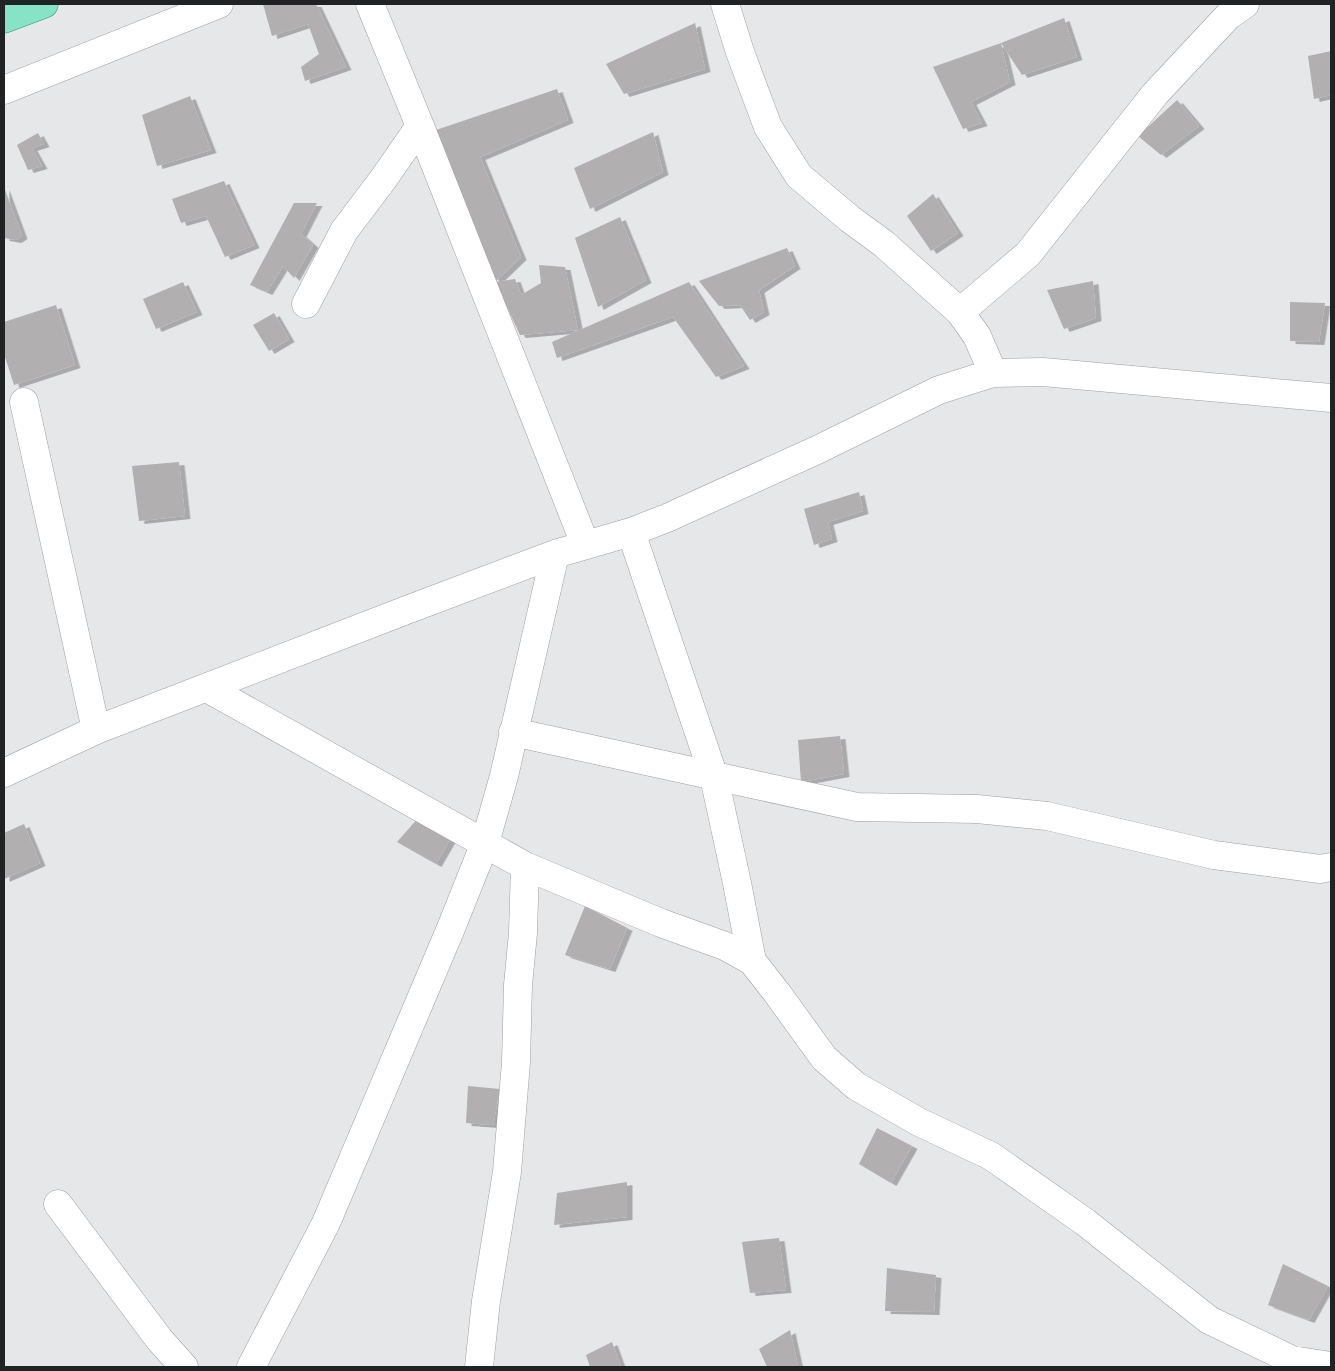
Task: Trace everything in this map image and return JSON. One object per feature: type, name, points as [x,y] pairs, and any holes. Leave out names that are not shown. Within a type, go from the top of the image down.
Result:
[{"type":"main road","points":[[4,19],[44,4]]},
{"type":"street","points":[[4,90],[220,4]]},
{"type":"street","points":[[370,4],[585,544]]},
{"type":"street","points":[[725,4],[740,52],[768,127],[799,176],[850,219],[884,244],[960,312],[977,336],[993,373]]},
{"type":"street","points":[[960,312],[1028,254],[1155,94],[1228,16],[1245,4]]},
{"type":"street","points":[[306,304],[344,231],[420,126]]},
{"type":"street","points":[[4,773],[96,730],[555,554],[631,532],[667,518],[817,450],[939,390],[993,373],[1043,372],[1331,398]]},
{"type":"street","points":[[24,402],[96,730]]},
{"type":"street","points":[[631,532],[714,777],[752,961]]},
{"type":"street","points":[[251,1367],[326,1224],[452,928],[485,843],[504,776],[555,554]]},
{"type":"street","points":[[207,688],[525,866],[661,924],[724,946],[752,961],[824,1058],[856,1086],[919,1122],[991,1156],[1085,1222],[1209,1320],[1292,1360],[1331,1366]]},
{"type":"street","points":[[513,732],[857,807],[977,809],[1047,816],[1214,855],[1320,869],[1331,867]]},
{"type":"street","points":[[479,1367],[486,1301],[507,1172],[516,1062],[518,985],[523,933],[525,866]]},
{"type":"street","points":[[58,1204],[159,1339],[184,1367]]},
{"type":"building","points":[[263,4],[316,4],[346,67],[305,81],[301,67],[319,54],[308,24],[272,36]]},
{"type":"building","points":[[1064,18],[1077,57],[1022,75],[1001,43]]},
{"type":"building","points":[[695,23],[705,69],[624,94],[606,64]]},
{"type":"building","points":[[1001,43],[1010,82],[971,102],[982,123],[963,129],[933,67]]},
{"type":"building","points":[[1331,51],[1331,95],[1314,99],[1308,56]]},
{"type":"building","points":[[557,89],[568,120],[480,157],[521,257],[495,282],[433,131]]},
{"type":"building","points":[[190,96],[211,150],[157,166],[142,115]]},
{"type":"building","points":[[1177,100],[1199,126],[1161,155],[1138,136]]},
{"type":"building","points":[[653,132],[663,172],[590,209],[574,168]]},
{"type":"building","points":[[38,133],[44,144],[32,148],[42,166],[28,170],[17,145]]},
{"type":"building","points":[[224,181],[254,245],[225,257],[206,216],[181,223],[172,199]]},
{"type":"building","points":[[4,187],[22,236],[16,240],[4,238]]},
{"type":"building","points":[[933,194],[958,233],[931,251],[907,216]]},
{"type":"building","points":[[294,203],[317,203],[301,234],[313,245],[294,278],[283,266],[267,292],[250,285]]},
{"type":"building","points":[[620,217],[646,280],[598,307],[575,238]]},
{"type":"building","points":[[787,248],[795,266],[759,290],[764,312],[750,320],[740,305],[719,306],[699,281]]},
{"type":"building","points":[[539,265],[565,267],[578,330],[520,335],[495,282],[515,279],[521,295],[541,283]]},
{"type":"building","points":[[1093,281],[1096,318],[1064,329],[1047,290]]},
{"type":"building","points":[[183,282],[197,312],[156,329],[143,299]]},
{"type":"building","points":[[689,282],[744,366],[716,377],[673,317],[557,358],[552,342]]},
{"type":"building","points":[[1290,302],[1325,303],[1319,342],[1290,341]]},
{"type":"building","points":[[56,305],[75,365],[14,385],[4,354],[4,322]]},
{"type":"building","points":[[274,313],[289,339],[269,351],[253,325]]},
{"type":"building","points":[[179,462],[185,516],[139,521],[132,466]]},
{"type":"building","points":[[859,492],[863,511],[828,522],[832,539],[814,545],[804,509]]},
{"type":"building","points":[[840,736],[844,774],[801,782],[798,740]]},
{"type":"building","points":[[419,817],[451,838],[436,864],[397,842]]},
{"type":"building","points":[[24,824],[40,863],[4,879],[4,833]]},
{"type":"building","points":[[585,906],[627,928],[610,969],[565,955]]},
{"type":"building","points":[[468,1086],[500,1089],[493,1125],[466,1123]]},
{"type":"building","points":[[877,1128],[912,1146],[891,1183],[859,1164]]},
{"type":"building","points":[[627,1182],[627,1217],[554,1225],[557,1193]]},
{"type":"building","points":[[779,1238],[786,1290],[750,1293],[742,1242]]},
{"type":"building","points":[[1283,1264],[1328,1286],[1309,1320],[1268,1305]]},
{"type":"building","points":[[887,1268],[936,1275],[934,1312],[885,1311]]},
{"type":"building","points":[[790,1330],[798,1366],[767,1367],[759,1349]]},
{"type":"building","points":[[612,1342],[621,1367],[590,1367],[586,1355]]}]
